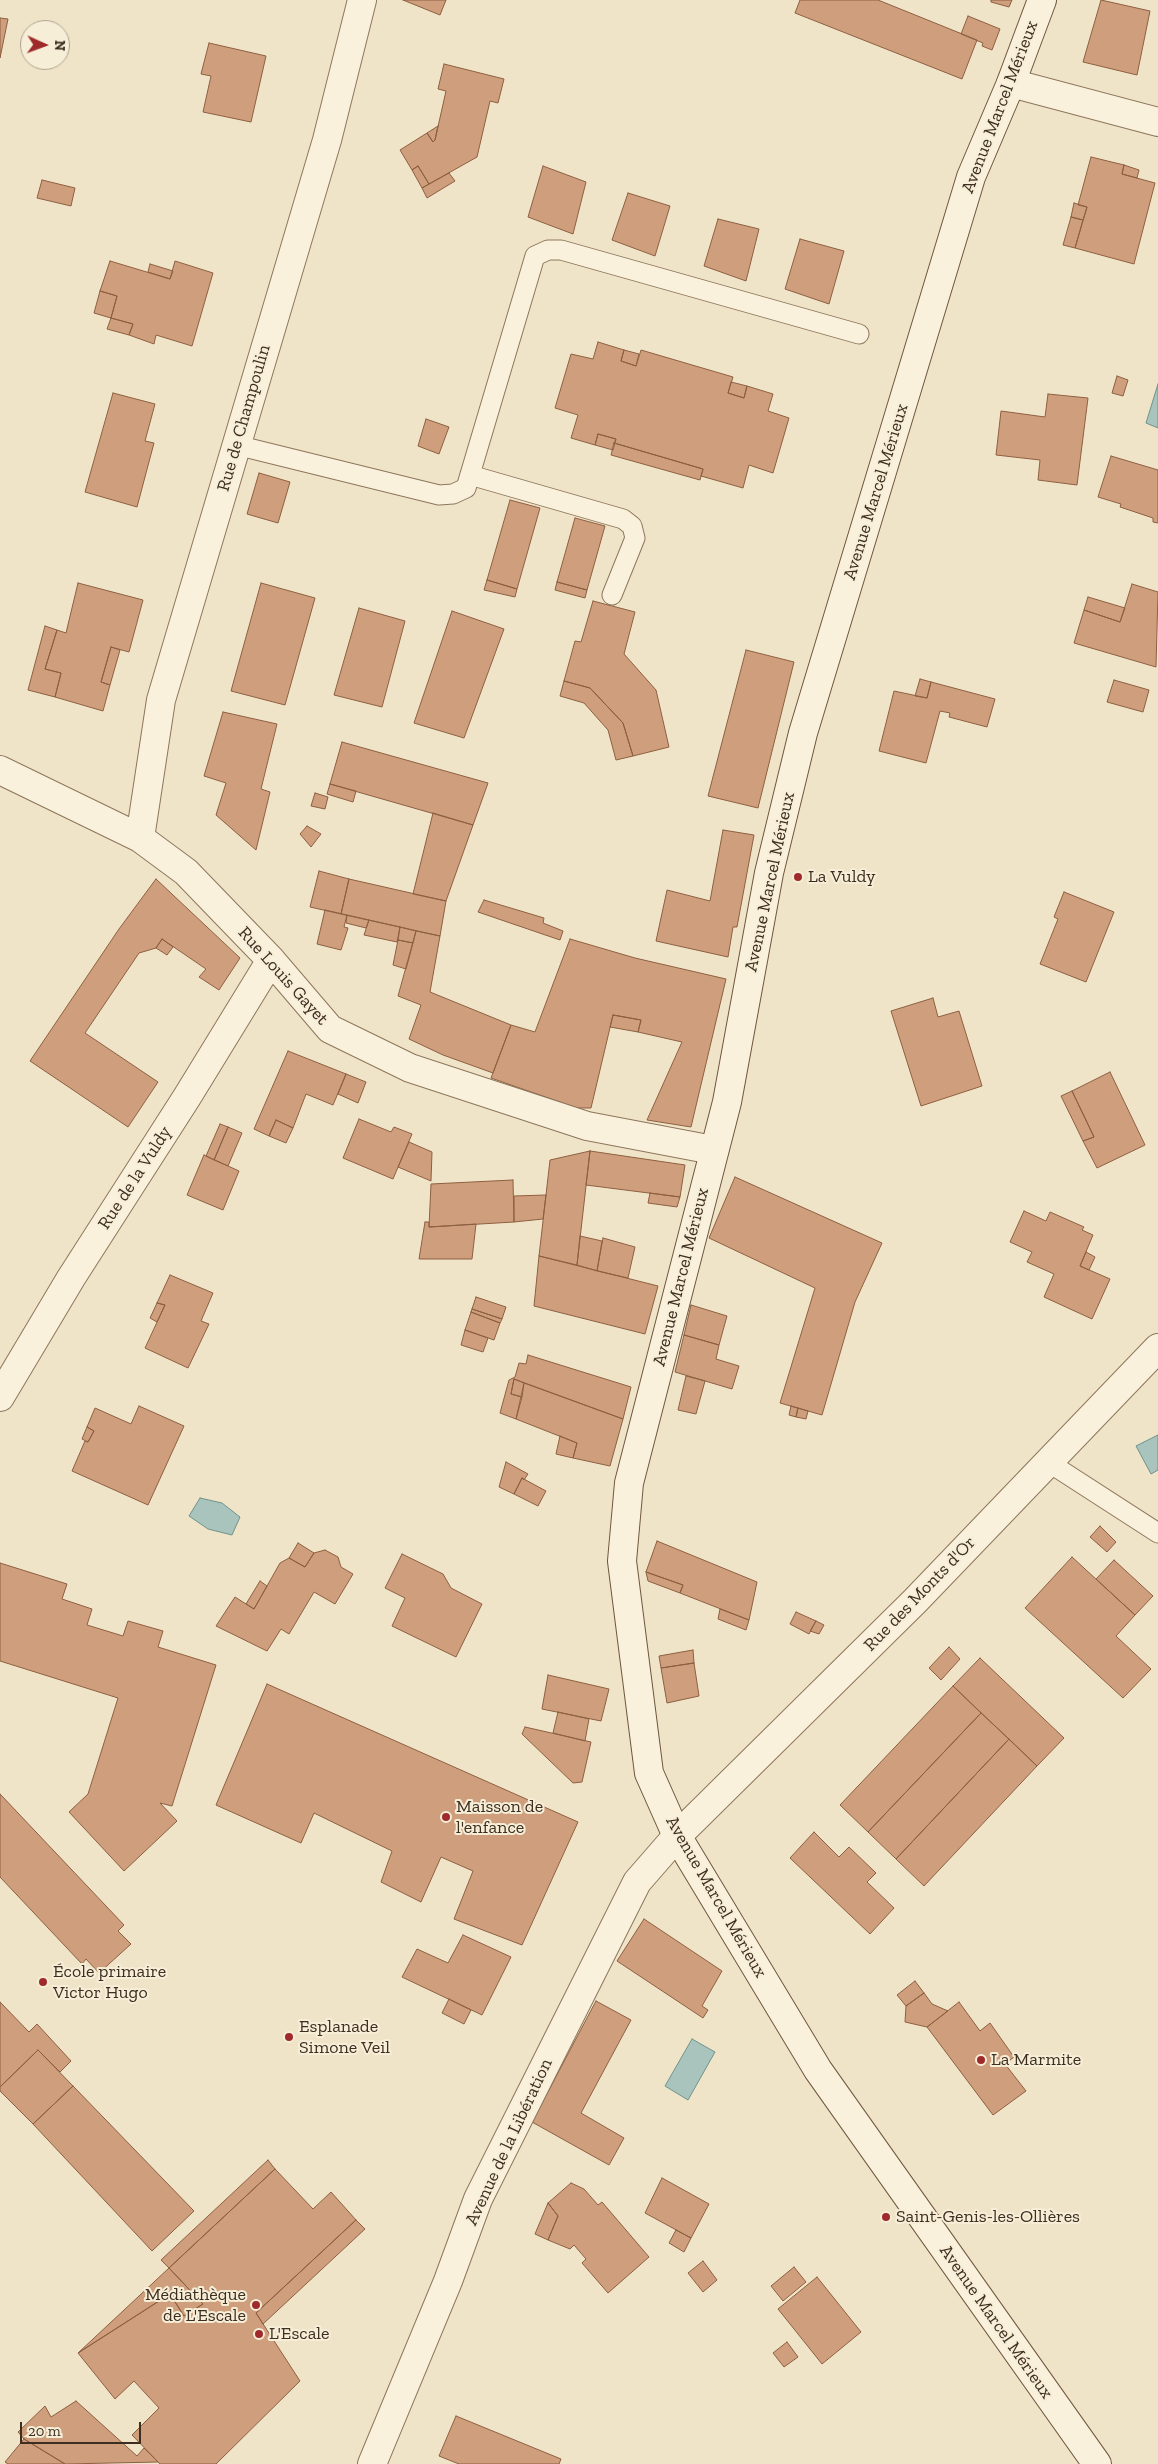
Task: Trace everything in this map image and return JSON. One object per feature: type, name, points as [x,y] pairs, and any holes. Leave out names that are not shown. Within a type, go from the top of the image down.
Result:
[{"type":"street","name":"Rue de Champoulin","points":[[140,838],[161,700],[327,140],[362,0]]},
{"type":"street","name":"Avenue Marcel Mérieux","points":[[1042,0],[1011,83],[971,178],[802,733],[769,873],[727,1102],[713,1150],[629,1482],[622,1561],[649,1773],[677,1836],[818,2070],[1097,2464]]},
{"type":"street","points":[[1011,83],[1158,122]]},
{"type":"street","name":"Rue Louis Gayet","points":[[0,770],[140,838],[186,872],[270,960],[330,1029],[410,1068],[587,1126],[713,1150]]},
{"type":"street","name":"Rue de la Vuldy","points":[[0,1397],[71,1278],[187,1097],[270,960]]},
{"type":"street","name":"Rue des Monts d'Or","points":[[677,1836],[915,1601],[1158,1348]]},
{"type":"street","name":"Avenue de la Libération","points":[[372,2464],[448,2281],[478,2199],[637,1882],[677,1836]]},
{"type":"lane","points":[[236,445],[439,495],[453,494],[466,488],[535,256],[548,250],[561,250],[859,334]]},
{"type":"lane","points":[[470,475],[622,520],[632,526],[635,538],[612,595]]},
{"type":"lane","points":[[1048,1462],[1158,1533]]},
{"type":"water","points":[[1158,384],[1158,428],[1146,423]]},
{"type":"water","points":[[1158,1435],[1158,1470],[1151,1474],[1136,1446]]},
{"type":"water","points":[[200,1498],[222,1503],[240,1517],[232,1535],[208,1529],[189,1516]]},
{"type":"water","points":[[692,2039],[715,2052],[688,2100],[665,2086]]},
{"type":"building","points":[[403,0],[446,0],[440,15]]},
{"type":"building","points":[[800,0],[878,0],[977,40],[962,79],[795,13]]},
{"type":"building","points":[[991,0],[1012,0],[1009,7],[991,2]]},
{"type":"building","points":[[1101,0],[1150,11],[1137,75],[1083,62]]},
{"type":"building","points":[[968,16],[1000,29],[992,50],[982,46],[983,43],[961,34]]},
{"type":"building","points":[[0,18],[8,19],[0,58]]},
{"type":"building","points":[[209,43],[266,56],[251,122],[203,112],[211,76],[201,74]]},
{"type":"building","points":[[444,64],[504,79],[498,103],[490,101],[477,157],[429,184],[418,166],[412,170],[400,150],[427,133],[433,142],[435,140],[446,91],[438,89]]},
{"type":"building","points":[[438,126],[435,140],[433,142],[427,133]]},
{"type":"building","points":[[1091,157],[1124,165],[1122,174],[1155,183],[1134,264],[1075,248],[1087,207],[1078,205]]},
{"type":"building","points":[[1124,165],[1139,170],[1137,178],[1122,174]]},
{"type":"building","points":[[418,166],[429,184],[422,188],[412,170]]},
{"type":"building","points":[[543,166],[586,182],[573,234],[528,217]]},
{"type":"building","points":[[449,173],[455,181],[427,198],[422,188]]},
{"type":"building","points":[[42,180],[75,188],[71,206],[37,198]]},
{"type":"building","points":[[628,193],[670,206],[655,256],[612,240]]},
{"type":"building","points":[[1074,203],[1087,207],[1083,220],[1071,217]]},
{"type":"building","points":[[1071,217],[1083,220],[1075,248],[1063,245]]},
{"type":"building","points":[[718,219],[759,229],[746,281],[704,266]]},
{"type":"building","points":[[800,239],[844,251],[829,304],[785,289]]},
{"type":"building","points":[[110,261],[170,279],[175,261],[213,273],[192,346],[156,335],[154,344],[129,335],[133,324],[111,318],[117,296],[100,291]]},
{"type":"building","points":[[150,264],[173,271],[170,279],[148,272]]},
{"type":"building","points":[[100,291],[117,296],[111,318],[94,313]]},
{"type":"building","points":[[111,318],[133,324],[129,335],[107,329]]},
{"type":"building","points":[[598,342],[624,350],[621,361],[636,366],[641,350],[733,377],[728,393],[744,398],[747,386],[773,394],[768,411],[789,418],[773,473],[749,465],[743,488],[701,476],[703,469],[614,443],[616,439],[598,434],[595,445],[571,438],[578,415],[555,408],[571,354],[593,359]]},
{"type":"building","points":[[624,350],[639,354],[636,366],[621,361]]},
{"type":"building","points":[[1117,376],[1128,380],[1123,396],[1112,393]]},
{"type":"building","points":[[731,382],[747,386],[744,398],[728,393]]},
{"type":"building","points":[[113,393],[155,404],[145,441],[154,443],[137,507],[85,492]]},
{"type":"building","points":[[1048,394],[1088,398],[1077,485],[1038,480],[1040,460],[996,455],[1001,411],[1045,417]]},
{"type":"building","points":[[426,419],[449,427],[439,454],[418,446]]},
{"type":"building","points":[[598,434],[616,439],[613,450],[595,445]]},
{"type":"building","points":[[614,443],[703,469],[700,480],[611,455]]},
{"type":"building","points":[[1111,456],[1158,470],[1158,523],[1153,522],[1153,518],[1120,507],[1121,504],[1098,497]]},
{"type":"building","points":[[259,473],[290,482],[278,523],[247,514]]},
{"type":"building","points":[[510,500],[540,508],[517,589],[487,580]]},
{"type":"building","points":[[575,518],[605,526],[587,590],[557,582]]},
{"type":"building","points":[[487,580],[517,589],[515,597],[484,590]]},
{"type":"building","points":[[557,582],[587,590],[585,598],[555,590]]},
{"type":"building","points":[[78,583],[143,600],[129,652],[111,647],[101,682],[110,685],[103,711],[55,697],[61,673],[45,669],[57,630],[66,633]]},
{"type":"building","points":[[261,583],[315,598],[285,705],[231,691]]},
{"type":"building","points":[[1132,584],[1158,592],[1156,667],[1074,643],[1084,610],[1120,622]]},
{"type":"building","points":[[1088,597],[1125,608],[1120,622],[1084,610]]},
{"type":"building","points":[[593,601],[635,612],[624,654],[656,690],[669,747],[633,756],[623,723],[590,688],[564,681],[575,641],[581,642]]},
{"type":"building","points":[[359,608],[405,621],[382,707],[334,695]]},
{"type":"building","points":[[452,611],[504,629],[464,738],[414,723]]},
{"type":"building","points":[[45,626],[57,630],[45,669],[61,673],[55,697],[28,690]]},
{"type":"building","points":[[111,647],[120,650],[110,685],[101,682]]},
{"type":"building","points":[[746,650],[794,662],[758,808],[708,796]]},
{"type":"building","points":[[920,679],[931,682],[927,698],[915,696]]},
{"type":"building","points":[[1114,680],[1149,690],[1143,712],[1107,702]]},
{"type":"building","points":[[564,681],[590,688],[623,723],[633,756],[616,760],[608,730],[584,703],[560,696]]},
{"type":"building","points":[[931,682],[995,699],[987,727],[949,717],[950,713],[940,711],[926,763],[879,751],[894,691],[927,698]]},
{"type":"building","points":[[223,712],[277,724],[261,789],[270,792],[256,850],[216,815],[226,783],[204,776]]},
{"type":"building","points":[[342,742],[488,783],[473,825],[330,784]]},
{"type":"building","points":[[330,784],[356,791],[353,802],[327,794]]},
{"type":"building","points":[[315,793],[328,797],[325,809],[311,806]]},
{"type":"building","points":[[433,813],[473,825],[446,901],[413,894]]},
{"type":"building","points":[[307,826],[321,834],[311,847],[300,834]]},
{"type":"building","points":[[723,830],[754,835],[737,927],[733,927],[728,957],[656,941],[667,890],[710,901]]},
{"type":"building","points":[[319,871],[349,879],[341,914],[310,907]]},
{"type":"building","points":[[156,879],[240,958],[219,990],[199,977],[206,969],[162,939],[156,948],[139,953],[85,1033],[158,1082],[128,1127],[30,1061],[119,929]]},
{"type":"building","points":[[349,879],[446,901],[440,936],[341,914]]},
{"type":"building","points":[[1064,892],[1114,912],[1086,982],[1040,964],[1058,919],[1054,917]]},
{"type":"building","points":[[484,900],[544,918],[543,923],[563,931],[560,940],[478,912]]},
{"type":"building","points":[[325,910],[347,915],[344,927],[348,928],[341,950],[317,944]]},
{"type":"building","points":[[347,915],[369,920],[366,928],[346,923]]},
{"type":"building","points":[[369,920],[400,927],[397,942],[364,935]]},
{"type":"building","points":[[400,927],[416,931],[413,943],[398,940]]},
{"type":"building","points":[[416,931],[440,936],[430,992],[511,1025],[493,1073],[443,1055],[409,1039],[421,1005],[398,996]]},
{"type":"building","points":[[162,939],[173,947],[167,955],[156,948]]},
{"type":"building","points":[[570,939],[635,958],[726,979],[691,1127],[647,1120],[682,1042],[638,1032],[641,1020],[613,1015],[591,1108],[577,1108],[491,1078],[511,1025],[535,1032]]},
{"type":"building","points":[[398,940],[413,943],[406,969],[393,965]]},
{"type":"building","points":[[933,998],[938,1017],[959,1011],[982,1086],[921,1106],[891,1011]]},
{"type":"building","points":[[613,1015],[641,1020],[638,1032],[610,1027]]},
{"type":"building","points":[[288,1051],[346,1074],[333,1105],[306,1094],[293,1128],[276,1120],[269,1136],[254,1129]]},
{"type":"building","points":[[1110,1072],[1145,1145],[1097,1168],[1083,1141],[1094,1137],[1072,1091]]},
{"type":"building","points":[[346,1074],[366,1082],[358,1103],[338,1094]]},
{"type":"building","points":[[1072,1091],[1094,1137],[1083,1141],[1061,1096]]},
{"type":"building","points":[[359,1119],[391,1132],[394,1127],[412,1134],[393,1179],[343,1158]]},
{"type":"building","points":[[276,1120],[293,1128],[286,1143],[269,1136]]},
{"type":"building","points":[[220,1124],[228,1127],[214,1160],[206,1156]]},
{"type":"building","points":[[228,1127],[242,1133],[228,1166],[214,1160]]},
{"type":"building","points":[[409,1142],[432,1152],[431,1181],[398,1167]]},
{"type":"building","points":[[590,1151],[685,1165],[680,1197],[586,1185]]},
{"type":"building","points":[[590,1151],[577,1265],[539,1256],[550,1160]]},
{"type":"building","points":[[204,1155],[239,1171],[223,1210],[187,1195]]},
{"type":"building","points":[[735,1177],[882,1243],[855,1302],[822,1415],[780,1403],[815,1288],[709,1238]]},
{"type":"building","points":[[513,1180],[514,1222],[429,1227],[431,1184]]},
{"type":"building","points":[[650,1193],[680,1197],[677,1207],[648,1203]]},
{"type":"building","points":[[546,1195],[543,1219],[514,1222],[514,1196]]},
{"type":"building","points":[[1024,1211],[1046,1221],[1050,1212],[1084,1227],[1082,1230],[1093,1235],[1080,1266],[1110,1279],[1092,1319],[1044,1297],[1054,1274],[1027,1262],[1032,1252],[1010,1242]]},
{"type":"building","points":[[425,1222],[429,1222],[429,1227],[476,1224],[472,1259],[419,1259]]},
{"type":"building","points":[[580,1236],[602,1241],[597,1271],[577,1265]]},
{"type":"building","points":[[603,1238],[635,1247],[628,1278],[597,1271]]},
{"type":"building","points":[[1086,1252],[1095,1257],[1089,1270],[1080,1266]]},
{"type":"building","points":[[539,1256],[658,1286],[645,1334],[534,1306]]},
{"type":"building","points":[[170,1275],[213,1293],[201,1321],[209,1324],[188,1368],[145,1348],[165,1305],[157,1303]]},
{"type":"building","points":[[476,1297],[506,1307],[502,1319],[472,1309]]},
{"type":"building","points":[[157,1303],[165,1305],[157,1322],[150,1318]]},
{"type":"building","points":[[691,1305],[727,1316],[719,1345],[684,1335]]},
{"type":"building","points":[[472,1309],[502,1319],[500,1323],[471,1312]]},
{"type":"building","points":[[471,1312],[500,1323],[494,1340],[465,1330]]},
{"type":"building","points":[[465,1330],[488,1338],[483,1352],[461,1345]]},
{"type":"building","points":[[684,1335],[719,1345],[716,1359],[739,1366],[732,1389],[675,1372]]},
{"type":"building","points":[[528,1355],[631,1387],[623,1419],[514,1379],[511,1394],[522,1397],[516,1419],[500,1413],[509,1380],[515,1377],[519,1363],[526,1364]]},
{"type":"building","points":[[686,1376],[705,1381],[696,1414],[678,1410]]},
{"type":"building","points":[[514,1379],[524,1383],[522,1397],[511,1394]]},
{"type":"building","points":[[524,1383],[623,1419],[610,1466],[573,1458],[577,1443],[516,1419]]},
{"type":"building","points":[[139,1406],[184,1426],[148,1505],[72,1471],[85,1441],[88,1442],[94,1431],[87,1427],[95,1408],[131,1424]]},
{"type":"building","points":[[791,1406],[798,1408],[796,1417],[789,1415]]},
{"type":"building","points":[[798,1408],[808,1411],[806,1419],[796,1417]]},
{"type":"building","points":[[87,1427],[94,1431],[88,1442],[82,1439]]},
{"type":"building","points":[[560,1436],[577,1443],[573,1458],[556,1454]]},
{"type":"building","points":[[506,1462],[528,1474],[524,1480],[522,1478],[514,1494],[499,1487]]},
{"type":"building","points":[[522,1478],[546,1491],[538,1506],[514,1494]]},
{"type":"building","points":[[1100,1526],[1116,1542],[1107,1552],[1090,1537]]},
{"type":"building","points":[[657,1541],[757,1582],[749,1620],[680,1593],[683,1585],[646,1572]]},
{"type":"building","points":[[298,1543],[314,1553],[305,1567],[289,1558]]},
{"type":"building","points":[[325,1550],[338,1557],[341,1567],[353,1574],[335,1604],[314,1592],[289,1634],[281,1629],[267,1651],[216,1626],[235,1597],[254,1609],[280,1563],[289,1558],[305,1567],[314,1553]]},
{"type":"building","points":[[402,1554],[443,1574],[451,1588],[482,1604],[456,1657],[392,1626],[405,1598],[385,1588]]},
{"type":"building","points":[[1072,1557],[1135,1615],[1116,1636],[1151,1669],[1123,1698],[1025,1608]]},
{"type":"building","points":[[1114,1560],[1153,1596],[1135,1615],[1096,1579]]},
{"type":"building","points":[[0,1563],[67,1584],[62,1599],[92,1609],[87,1625],[123,1636],[128,1621],[163,1631],[158,1647],[216,1665],[172,1806],[160,1803],[177,1821],[124,1871],[69,1812],[88,1794],[118,1698],[0,1661]]},
{"type":"building","points":[[646,1572],[683,1585],[680,1593],[648,1581]]},
{"type":"building","points":[[260,1581],[267,1586],[254,1609],[246,1604]]},
{"type":"building","points":[[720,1609],[749,1620],[746,1630],[718,1619]]},
{"type":"building","points":[[796,1612],[816,1621],[809,1634],[790,1624]]},
{"type":"building","points":[[816,1621],[824,1625],[819,1634],[810,1631]]},
{"type":"building","points":[[949,1647],[960,1659],[941,1680],[929,1668]]},
{"type":"building","points":[[693,1650],[694,1663],[661,1668],[659,1656]]},
{"type":"building","points":[[980,1658],[1064,1738],[1037,1766],[953,1686]]},
{"type":"building","points":[[694,1663],[699,1696],[667,1703],[661,1668]]},
{"type":"building","points":[[548,1675],[609,1689],[601,1721],[542,1709]]},
{"type":"building","name":"Maisson de l'enfance","points":[[267,1684],[578,1822],[522,1945],[454,1919],[473,1871],[441,1857],[421,1902],[381,1882],[392,1851],[314,1813],[301,1843],[216,1805]]},
{"type":"building","points":[[953,1686],[981,1713],[868,1832],[840,1805]]},
{"type":"building","points":[[558,1712],[589,1719],[585,1741],[553,1733]]},
{"type":"building","points":[[981,1713],[1009,1739],[896,1859],[868,1832]]},
{"type":"building","points":[[525,1727],[591,1742],[582,1782],[573,1783],[522,1734]]},
{"type":"building","points":[[1009,1739],[1037,1766],[924,1886],[896,1859]]},
{"type":"building","points":[[0,1794],[124,1925],[118,1931],[131,1944],[99,1973],[86,1959],[82,1964],[0,1877]]},
{"type":"building","points":[[814,1832],[839,1857],[849,1847],[876,1873],[867,1882],[894,1908],[870,1934],[790,1858]]},
{"type":"building","points":[[644,1919],[722,1971],[702,2006],[708,2010],[703,2018],[617,1961]]},
{"type":"building","points":[[463,1935],[511,1957],[482,2015],[402,1977],[417,1949],[448,1963]]},
{"type":"building","points":[[915,1981],[924,1993],[906,2006],[897,1995]]},
{"type":"building","points":[[924,1993],[932,2004],[948,2011],[927,2027],[905,2022],[906,2006]]},
{"type":"building","points":[[449,1999],[471,2010],[464,2024],[442,2013]]},
{"type":"building","points":[[596,2001],[631,2020],[581,2113],[624,2138],[609,2165],[532,2122]]},
{"type":"building","points":[[0,2002],[29,2032],[37,2024],[71,2061],[60,2072],[38,2050],[0,2087]]},
{"type":"building","name":"La Marmite","points":[[959,2002],[980,2031],[990,2023],[1014,2057],[1005,2064],[1026,2091],[993,2115],[927,2027]]},
{"type":"building","points":[[38,2050],[73,2086],[33,2124],[0,2091],[0,2087]]},
{"type":"building","points":[[73,2086],[194,2211],[152,2251],[33,2124]]},
{"type":"building","points":[[268,2160],[275,2169],[169,2268],[161,2260]]},
{"type":"building","points":[[275,2169],[313,2209],[331,2192],[356,2220],[256,2313],[300,2381],[216,2464],[160,2464],[132,2435],[159,2408],[134,2381],[115,2399],[78,2353],[170,2294],[184,2316],[203,2304],[169,2268]]},
{"type":"building","points":[[662,2178],[709,2204],[691,2238],[645,2213]]},
{"type":"building","points":[[571,2183],[584,2189],[598,2205],[602,2202],[649,2257],[608,2293],[582,2263],[586,2259],[574,2245],[570,2249],[548,2240],[558,2216],[548,2203]]},
{"type":"building","points":[[548,2203],[558,2216],[548,2240],[535,2234]]},
{"type":"building","points":[[356,2220],[365,2229],[263,2324],[256,2313]]},
{"type":"building","points":[[676,2230],[691,2238],[684,2252],[669,2243]]},
{"type":"building","points":[[703,2261],[717,2280],[703,2292],[688,2273]]},
{"type":"building","points":[[794,2267],[806,2282],[783,2301],[771,2286]]},
{"type":"building","points":[[169,2268],[203,2304],[184,2316],[170,2294],[78,2353]]},
{"type":"building","points":[[817,2277],[861,2332],[822,2364],[778,2309]]},
{"type":"building","points":[[787,2342],[798,2357],[784,2367],[773,2353]]},
{"type":"building","points":[[76,2401],[137,2456],[144,2448],[158,2462],[65,2464],[24,2439],[18,2432],[45,2406],[51,2417]]},
{"type":"building","points":[[456,2416],[561,2459],[559,2464],[459,2464],[439,2456]]},
{"type":"building","points":[[24,2439],[65,2464],[8,2464],[5,2462]]},
{"type":"place","name":"La Vuldy","points":[[798,877]]},
{"type":"place","name":"Maisson de l'enfance","points":[[446,1817]]},
{"type":"place","name":"École primaire Victor Hugo","points":[[43,1982]]},
{"type":"place","name":"Esplanade Simone Veil","points":[[289,2037]]},
{"type":"place","name":"La Marmite","points":[[981,2060]]},
{"type":"place","name":"Saint-Genis-les-Ollières","points":[[886,2217]]},
{"type":"place","name":"Médiathèque de L'Escale","points":[[256,2305]]},
{"type":"place","name":"L'Escale","points":[[259,2334]]}]
